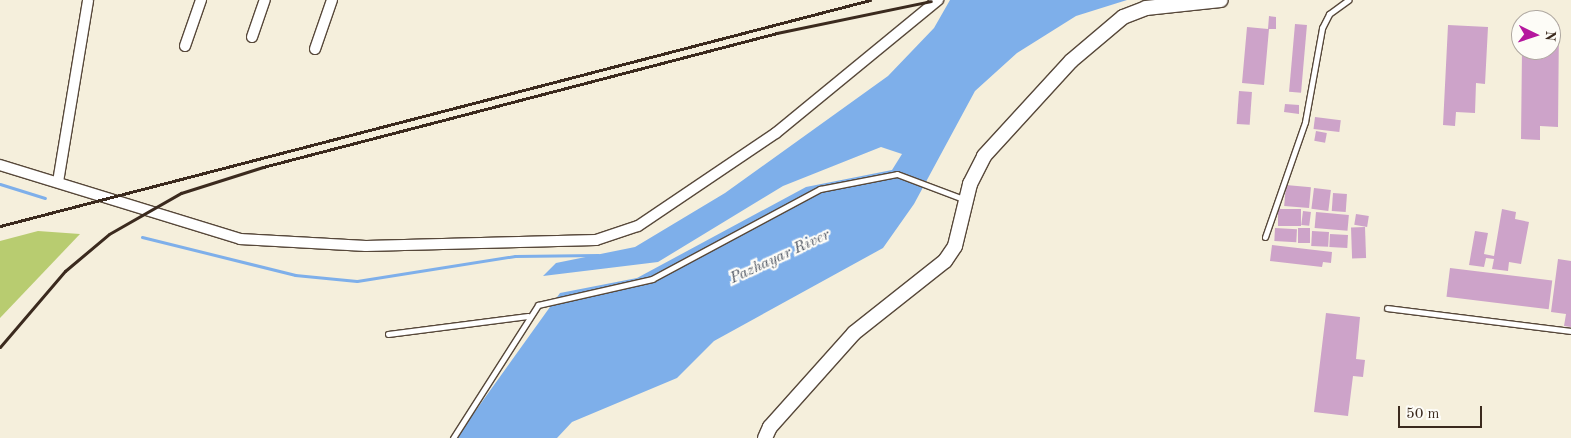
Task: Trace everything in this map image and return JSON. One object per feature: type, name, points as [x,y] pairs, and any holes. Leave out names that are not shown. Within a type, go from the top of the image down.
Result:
[{"type":"street","points":[[58,182],[88,0]]},
{"type":"street","points":[[185,46],[201,0]]},
{"type":"street","points":[[252,37],[265,0]]},
{"type":"street","points":[[315,49],[332,0]]},
{"type":"street","points":[[0,165],[240,239],[366,246],[596,240],[638,226],[776,133],[938,0]]},
{"type":"street","points":[[765,438],[770,426],[854,333],[945,262],[955,246],[966,200],[984,156],[1071,61],[1123,17],[1146,8],[1221,0]]},
{"type":"lane","points":[[1265,237],[1305,122],[1322,28],[1329,14],[1348,0]]},
{"type":"lane","points":[[453,438],[526,330],[528,316],[534,308],[546,302],[652,279],[820,190],[897,174],[966,200]]},
{"type":"lane","points":[[1387,308],[1571,331]]},
{"type":"lane","points":[[388,334],[528,316]]},
{"type":"green space","points":[[38,231],[80,234],[0,318],[0,241]]},
{"type":"water","name":"Pazhayar River","points":[[950,0],[1127,0],[1076,16],[1017,53],[975,91],[914,204],[883,248],[714,341],[677,378],[572,422],[557,438],[456,438],[560,293],[637,278],[806,187],[892,170],[902,154],[881,147],[783,186],[658,262],[543,276],[556,263],[635,247],[725,193],[888,76],[934,28]]},
{"type":"building","points":[[1269,16],[1276,17],[1276,29],[1269,29],[1264,85],[1242,83],[1247,27],[1268,29]]},
{"type":"building","points":[[1295,24],[1307,25],[1301,93],[1289,92]]},
{"type":"building","points":[[1448,25],[1488,27],[1485,84],[1476,83],[1475,113],[1456,112],[1455,126],[1443,125]]},
{"type":"building","points":[[1522,60],[1559,60],[1558,127],[1540,126],[1540,140],[1521,139]]},
{"type":"building","points":[[1239,91],[1252,92],[1250,125],[1237,124]]},
{"type":"building","points":[[1285,104],[1299,105],[1299,114],[1284,112]]},
{"type":"building","points":[[1315,117],[1341,120],[1339,132],[1314,129]]},
{"type":"building","points":[[1316,131],[1327,133],[1325,143],[1314,141]]},
{"type":"building","points":[[1286,185],[1311,187],[1309,208],[1284,206]]},
{"type":"building","points":[[1314,188],[1331,190],[1328,211],[1311,209]]},
{"type":"building","points":[[1333,193],[1347,194],[1346,212],[1332,211]]},
{"type":"building","points":[[1278,209],[1301,209],[1301,226],[1278,226]]},
{"type":"building","points":[[1502,209],[1516,212],[1515,219],[1529,222],[1521,264],[1509,262],[1508,271],[1492,269],[1494,259],[1486,258],[1484,267],[1469,265],[1475,231],[1488,233],[1484,254],[1494,256]]},
{"type":"building","points":[[1303,211],[1311,212],[1309,226],[1301,225]]},
{"type":"building","points":[[1316,212],[1349,215],[1347,231],[1315,228]]},
{"type":"building","points":[[1356,214],[1369,216],[1367,227],[1354,225]]},
{"type":"building","points":[[1351,227],[1365,227],[1366,258],[1352,258]]},
{"type":"building","points":[[1275,228],[1297,229],[1296,242],[1274,241]]},
{"type":"building","points":[[1298,228],[1310,228],[1310,243],[1298,243]]},
{"type":"building","points":[[1312,231],[1329,232],[1328,247],[1311,246]]},
{"type":"building","points":[[1330,234],[1348,235],[1347,248],[1329,247]]},
{"type":"building","points":[[1272,245],[1332,252],[1331,263],[1323,262],[1322,267],[1270,261]]},
{"type":"building","points":[[1558,259],[1571,261],[1571,327],[1564,326],[1566,314],[1551,312]]},
{"type":"building","points":[[1450,268],[1552,281],[1549,309],[1446,297]]},
{"type":"building","points":[[1326,313],[1360,317],[1356,359],[1365,360],[1363,377],[1353,376],[1348,416],[1314,412]]},
{"type":"waterway","points":[[0,184],[45,198]]},
{"type":"waterway","points":[[142,237],[295,275],[357,281],[515,256],[598,255]]},
{"type":"railway","points":[[0,226],[870,0]]},
{"type":"railway","points":[[0,347],[65,271],[109,234],[181,193],[263,167],[777,33],[931,1]]}]
